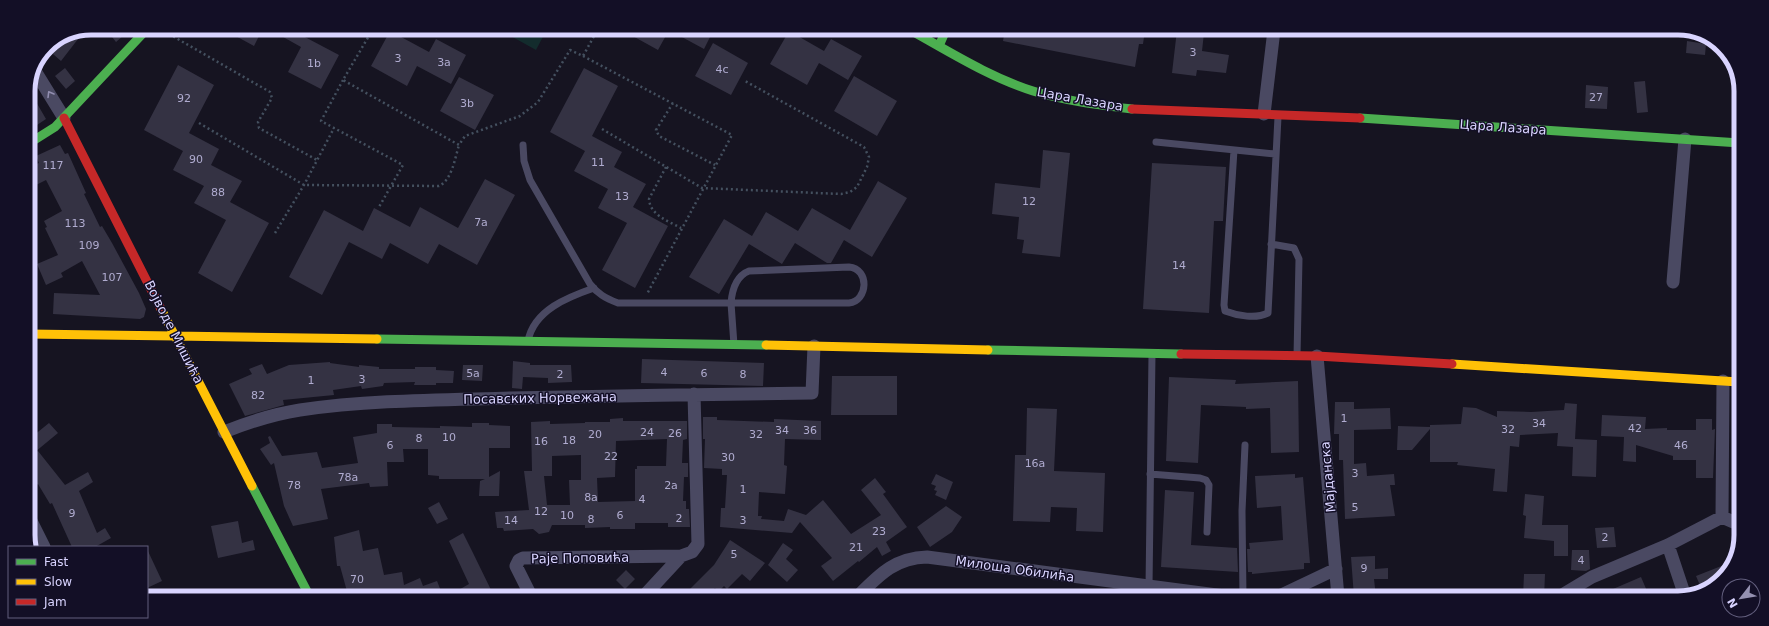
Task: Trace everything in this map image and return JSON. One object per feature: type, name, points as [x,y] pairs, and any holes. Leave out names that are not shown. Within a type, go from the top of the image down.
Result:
[{"type":"street","points":[[35,140],[51,131],[141,35]]},
{"type":"street","name":"Цара Лазара","points":[[922,35],[982,70],[1032,91],[1059,98],[1141,110],[1384,119],[1734,143]]},
{"type":"street","points":[[939,46],[944,35]]},
{"type":"street","points":[[1264,114],[1273,35]]},
{"type":"street","name":"Војводе Мишића","points":[[37,76],[64,118],[307,591]]},
{"type":"street","points":[[1673,282],[1685,139]]},
{"type":"street","points":[[35,334],[528,341],[1317,356],[1734,382]]},
{"type":"street","name":"Посавских Норвежана","points":[[224,432],[261,419],[281,414],[299,410],[345,405],[434,400],[812,393],[814,346]]},
{"type":"street","name":"Мајданска","points":[[1317,356],[1338,591]]},
{"type":"street","points":[[1722,516],[1723,381]]},
{"type":"street","points":[[649,591],[681,556],[692,552],[698,544],[694,394]]},
{"type":"street","points":[[1722,516],[1734,522]]},
{"type":"street","points":[[1569,591],[1592,577],[1668,545],[1722,516]]},
{"type":"street","points":[[35,529],[44,546]]},
{"type":"street","points":[[1668,545],[1683,591]]},
{"type":"street","name":"Раје Поповића","points":[[528,591],[516,566],[523,558],[681,556]]},
{"type":"street","name":"Милоша Обилића","points":[[863,591],[882,573],[892,566],[914,558],[927,557],[1183,591]]},
{"type":"street","points":[[1290,591],[1336,569]]},
{"type":"lane","points":[[1234,150],[1224,304],[1225,311],[1232,314],[1257,316],[1268,313],[1278,114]]},
{"type":"lane","points":[[1156,142],[1276,154]]},
{"type":"lane","points":[[523,145],[524,162],[530,180],[594,288],[603,297],[618,303],[731,304],[854,303],[862,294],[864,280],[860,270],[849,267],[749,271],[742,275],[735,285],[731,304],[734,345]]},
{"type":"lane","points":[[1271,244],[1294,248],[1299,259],[1297,356]]},
{"type":"lane","points":[[528,341],[537,321],[549,309],[569,298],[594,288]]},
{"type":"lane","points":[[1150,587],[1152,354]]},
{"type":"lane","points":[[1243,591],[1242,511],[1245,445]]},
{"type":"lane","points":[[1150,474],[1200,478],[1206,480],[1209,485],[1207,532]]},
{"type":"path","points":[[171,35],[270,92],[272,98],[258,122],[259,128],[317,160]]},
{"type":"path","points":[[370,35],[321,120],[403,165],[379,207]]},
{"type":"path","points":[[583,56],[595,35]]},
{"type":"path","points":[[199,123],[304,185],[435,186],[443,184],[448,178],[459,145],[465,136],[520,116],[538,102],[570,50],[673,102],[732,135],[702,188],[642,303]]},
{"type":"path","points":[[344,80],[459,145]]},
{"type":"path","points":[[602,129],[702,188],[846,193],[856,187],[867,166],[869,157],[864,147],[745,80]]},
{"type":"path","points":[[673,102],[656,132],[659,136],[715,166]]},
{"type":"path","points":[[275,233],[304,185],[334,128]]},
{"type":"path","points":[[666,167],[649,199],[649,203],[654,213],[681,228]]},
{"type":"green space","points":[[509,35],[544,35],[536,50]]},
{"type":"building","points":[[110,35],[124,35],[116,42]]},
{"type":"building","points":[[234,35],[260,35],[254,46]]},
{"type":"building","points":[[280,35],[304,35],[339,55],[321,89],[288,72],[301,47]]},
{"type":"building","points":[[388,35],[397,35],[429,52],[436,39],[466,55],[451,84],[417,66],[407,86],[371,66]]},
{"type":"building","points":[[631,35],[666,35],[658,50]]},
{"type":"building","points":[[678,35],[711,35],[704,49]]},
{"type":"building","points":[[787,35],[796,35],[824,51],[831,39],[862,56],[848,80],[819,63],[807,85],[770,64]]},
{"type":"building","points":[[1004,35],[1144,35],[1143,44],[1139,44],[1135,67],[1003,41]]},
{"type":"building","points":[[1176,35],[1204,35],[1202,51],[1229,55],[1226,73],[1197,70],[1196,76],[1172,73]]},
{"type":"building","points":[[80,36],[61,61],[50,52],[69,39]]},
{"type":"building","points":[[1687,41],[1706,44],[1705,55],[1686,53]]},
{"type":"building","points":[[713,43],[748,63],[731,95],[695,76]]},
{"type":"building","points":[[178,65],[214,85],[189,133],[219,149],[211,165],[242,181],[230,202],[269,223],[232,292],[198,273],[226,220],[194,203],[204,186],[173,170],[183,151],[144,130]]},
{"type":"building","points":[[65,68],[75,81],[66,89],[55,76]]},
{"type":"building","points":[[584,68],[618,86],[592,136],[622,152],[614,167],[646,184],[633,207],[668,226],[635,288],[602,270],[627,223],[598,208],[608,189],[574,171],[585,151],[550,132]]},
{"type":"building","points":[[854,76],[897,101],[877,136],[834,111]]},
{"type":"building","points":[[459,77],[494,95],[475,130],[440,111]]},
{"type":"building","points":[[1645,81],[1648,112],[1637,113],[1634,82]]},
{"type":"building","points":[[1586,85],[1608,87],[1607,109],[1585,108]]},
{"type":"building","points":[[35,100],[46,119],[35,126]]},
{"type":"building","points":[[60,145],[65,154],[68,153],[86,193],[84,194],[100,227],[102,226],[139,293],[146,309],[144,317],[140,319],[53,314],[54,293],[100,295],[82,261],[61,273],[63,277],[46,285],[37,264],[58,255],[45,228],[47,227],[44,221],[62,211],[46,180],[35,186],[35,164],[39,163],[36,156]]},
{"type":"building","points":[[1043,150],[1070,153],[1060,257],[1022,253],[1024,240],[1017,239],[1019,217],[992,214],[995,183],[1040,188]]},
{"type":"building","points":[[1152,163],[1226,167],[1223,221],[1214,221],[1209,313],[1143,309]]},
{"type":"building","points":[[485,179],[515,195],[477,265],[439,244],[428,264],[390,243],[382,259],[349,242],[322,295],[289,277],[324,210],[363,231],[374,208],[410,227],[420,207],[458,228]]},
{"type":"building","points":[[878,181],[907,198],[872,257],[844,240],[831,263],[827,263],[795,243],[782,264],[749,244],[719,294],[689,277],[724,219],[752,236],[766,212],[798,231],[812,208],[850,230]]},
{"type":"building","points":[[642,359],[764,363],[763,386],[641,383]]},
{"type":"building","points":[[513,361],[530,363],[530,365],[571,365],[572,382],[548,383],[548,378],[523,377],[522,389],[512,388]]},
{"type":"building","points":[[330,362],[359,367],[359,365],[379,367],[379,369],[415,369],[415,367],[436,367],[436,370],[454,371],[453,383],[414,385],[415,382],[384,383],[383,386],[362,389],[361,386],[333,390],[334,395],[283,400],[284,405],[245,416],[229,384],[252,374],[249,369],[262,364],[267,374],[289,365]]},
{"type":"building","points":[[463,365],[483,365],[482,381],[462,380]]},
{"type":"building","points":[[832,376],[897,376],[897,415],[831,415]]},
{"type":"building","points":[[1169,377],[1236,380],[1235,384],[1298,381],[1299,452],[1271,453],[1270,408],[1246,409],[1246,407],[1201,405],[1198,463],[1166,461]]},
{"type":"building","points":[[1335,402],[1354,402],[1354,409],[1390,408],[1391,429],[1354,430],[1354,464],[1366,463],[1367,476],[1394,474],[1395,485],[1390,485],[1395,516],[1345,519],[1343,460],[1339,460],[1339,434],[1334,434]]},
{"type":"building","points":[[1565,403],[1577,404],[1575,439],[1597,440],[1596,477],[1572,476],[1573,447],[1557,446],[1558,433],[1520,435],[1519,447],[1510,446],[1507,492],[1493,491],[1495,469],[1457,465],[1458,462],[1430,462],[1430,429],[1412,450],[1397,450],[1398,426],[1430,427],[1430,425],[1461,424],[1463,407],[1476,408],[1497,417],[1497,411],[1531,412],[1564,410]]},
{"type":"building","points":[[1027,408],[1057,409],[1054,471],[1105,473],[1103,532],[1076,531],[1077,508],[1051,507],[1050,522],[1013,521],[1015,455],[1026,455]]},
{"type":"building","points":[[1602,415],[1646,417],[1645,429],[1667,428],[1667,430],[1696,430],[1696,419],[1712,419],[1712,430],[1715,429],[1713,478],[1696,478],[1696,460],[1673,460],[1673,456],[1636,445],[1636,462],[1623,461],[1624,437],[1601,436]]},
{"type":"building","points":[[703,417],[717,417],[717,420],[774,422],[774,419],[821,421],[821,440],[785,439],[784,465],[787,466],[785,494],[759,492],[758,516],[762,516],[761,519],[784,521],[788,509],[806,515],[823,500],[851,534],[881,515],[861,490],[875,478],[886,492],[883,494],[907,527],[886,542],[891,551],[882,556],[877,547],[833,581],[821,566],[832,558],[800,522],[792,533],[720,527],[721,508],[725,508],[727,475],[722,475],[722,469],[704,468],[705,439],[703,439]]},
{"type":"building","points":[[623,418],[623,421],[687,421],[687,439],[683,440],[682,463],[688,463],[688,477],[684,477],[683,501],[686,501],[686,509],[689,509],[690,527],[668,527],[668,523],[635,523],[635,529],[610,529],[610,527],[585,528],[585,525],[552,525],[549,532],[539,534],[533,529],[504,531],[503,528],[497,528],[495,512],[529,510],[524,471],[532,471],[531,422],[550,421],[550,424],[585,423],[610,422],[610,419]],"holes":[[[667,439],[666,466],[637,466],[637,469],[635,469],[635,501],[598,502],[597,478],[615,477],[616,441]],[[581,455],[581,480],[569,480],[570,505],[547,505],[544,476],[552,476],[552,456]]]},
{"type":"building","points":[[49,423],[58,433],[35,452],[35,434]]},
{"type":"building","points":[[472,423],[489,423],[489,425],[510,426],[510,448],[489,448],[489,477],[500,471],[499,496],[479,496],[480,481],[485,479],[439,479],[439,476],[428,475],[428,449],[403,449],[404,462],[387,462],[388,486],[370,487],[369,483],[321,489],[328,519],[293,526],[284,506],[274,463],[271,465],[260,449],[270,443],[268,437],[270,436],[282,456],[317,452],[322,468],[358,463],[353,437],[377,433],[377,424],[392,424],[392,427],[440,428],[440,426],[472,427]]},
{"type":"building","points":[[38,451],[65,485],[88,472],[93,482],[79,491],[97,533],[105,528],[111,538],[97,546],[72,546],[52,503],[50,504],[38,484],[35,486],[35,453]]},
{"type":"building","points":[[936,474],[953,482],[946,500],[935,495],[937,491],[934,490],[936,486],[931,484]]},
{"type":"building","points":[[1295,474],[1295,478],[1303,477],[1310,563],[1304,563],[1304,569],[1252,574],[1252,572],[1248,572],[1247,549],[1250,549],[1249,543],[1283,540],[1281,506],[1257,508],[1255,476]]},
{"type":"building","points":[[1165,490],[1194,492],[1191,545],[1237,548],[1238,572],[1161,567]]},
{"type":"building","points":[[1525,494],[1544,496],[1542,525],[1568,525],[1568,556],[1554,556],[1554,541],[1524,538],[1526,516],[1523,515]]},
{"type":"building","points":[[439,502],[448,519],[437,524],[428,508]]},
{"type":"building","points":[[946,506],[962,517],[952,532],[930,547],[917,527]]},
{"type":"building","points":[[238,521],[242,543],[253,540],[255,550],[218,558],[211,526]]},
{"type":"building","points":[[1614,527],[1616,547],[1597,548],[1595,528]]},
{"type":"building","points":[[359,530],[363,551],[378,548],[384,575],[402,572],[404,585],[420,578],[423,586],[437,581],[441,591],[347,591],[340,566],[337,566],[334,537]]},
{"type":"building","points":[[463,533],[492,591],[457,591],[469,584],[449,541]]},
{"type":"building","points":[[730,540],[765,563],[750,581],[742,574],[727,589],[724,586],[719,591],[715,588],[712,591],[688,591],[714,565]]},
{"type":"building","points":[[783,543],[793,550],[786,559],[798,570],[787,582],[768,565]]},
{"type":"building","points":[[1572,550],[1589,550],[1590,569],[1586,571],[1571,570]]},
{"type":"building","points":[[148,551],[162,581],[148,588]]},
{"type":"building","points":[[1375,556],[1375,569],[1388,568],[1388,579],[1374,579],[1375,591],[1354,591],[1351,557]]},
{"type":"building","points":[[1726,564],[1718,575],[1700,586],[1696,576]]},
{"type":"building","points":[[626,570],[635,579],[625,589],[616,580]]},
{"type":"building","points":[[1524,574],[1545,574],[1544,591],[1523,591]]},
{"type":"building","points":[[1641,577],[1647,591],[1608,591]]},
{"type":"traffic: fast","points":[[35,140],[55,127],[141,35]]},
{"type":"traffic: fast","points":[[919,35],[970,64],[1001,79],[1033,91],[1070,100],[1132,109]]},
{"type":"traffic: fast","points":[[939,46],[944,35]]},
{"type":"traffic: fast","points":[[1360,118],[1734,143]]},
{"type":"traffic: fast","points":[[377,339],[766,345]]},
{"type":"traffic: fast","points":[[988,350],[1181,354]]},
{"type":"traffic: fast","points":[[252,486],[307,591]]},
{"type":"traffic: slow","points":[[161,309],[175,336],[377,339]]},
{"type":"traffic: slow","points":[[35,334],[175,336],[252,486]]},
{"type":"traffic: slow","points":[[766,345],[988,350]]},
{"type":"traffic: slow","points":[[1452,364],[1734,382]]},
{"type":"traffic: jam","points":[[1132,109],[1360,118]]},
{"type":"traffic: jam","points":[[64,118],[161,309]]},
{"type":"traffic: jam","points":[[1181,354],[1317,356],[1452,364]]}]
